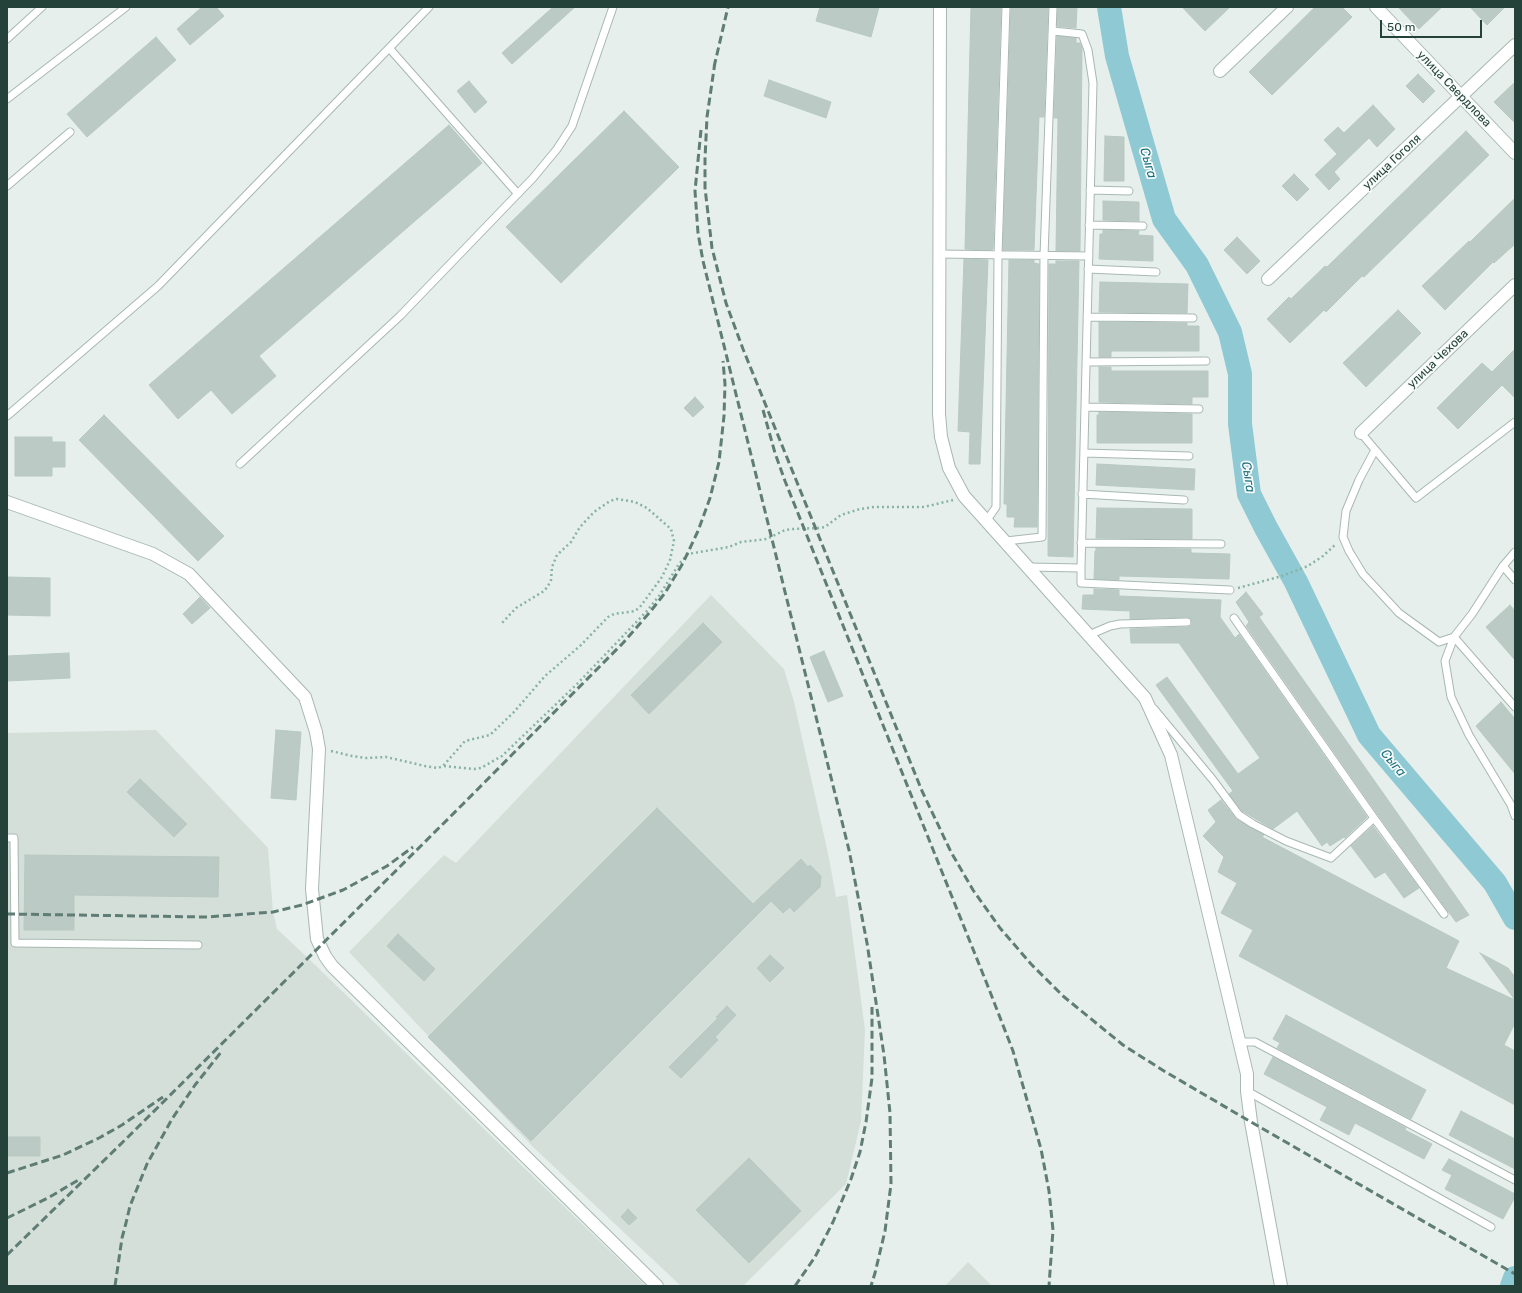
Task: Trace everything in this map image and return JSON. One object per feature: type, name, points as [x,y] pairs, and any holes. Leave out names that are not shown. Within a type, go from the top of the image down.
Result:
[{"type":"street","points":[[940,7],[939,414],[941,437],[949,468],[964,496],[1006,541],[1145,698],[1171,755],[1247,1074],[1247,1091],[1251,1122],[1281,1286]]},
{"type":"street","points":[[1220,71],[1287,7]]},
{"type":"street","name":"улица Свердлова","points":[[1376,7],[1515,153]]},
{"type":"street","name":"улица Гоголя","points":[[1268,279],[1515,45]]},
{"type":"street","name":"улица Чехова","points":[[1360,433],[1515,285]]},
{"type":"street","points":[[7,502],[153,554],[189,574],[305,697],[316,732],[319,749],[312,889],[315,927],[319,946],[324,956],[332,966],[657,1286]]},
{"type":"lane","points":[[7,39],[42,7]]},
{"type":"lane","points":[[7,99],[126,7]]},
{"type":"lane","points":[[7,416],[158,286],[390,49],[429,7]]},
{"type":"lane","points":[[240,464],[400,316],[518,194],[557,149],[572,126],[613,7]]},
{"type":"lane","points":[[987,520],[996,507],[998,255],[1006,7]]},
{"type":"lane","points":[[1006,541],[1042,537],[1044,256],[1053,7]]},
{"type":"lane","points":[[1053,31],[1082,34],[1088,50],[1093,83],[1081,583],[1230,590]]},
{"type":"lane","points":[[390,49],[518,194]]},
{"type":"lane","points":[[7,186],[70,132]]},
{"type":"lane","points":[[1090,190],[1129,191]]},
{"type":"lane","points":[[1089,225],[1143,226]]},
{"type":"lane","points":[[939,254],[1088,256]]},
{"type":"lane","points":[[1088,270],[1156,272]]},
{"type":"lane","points":[[1087,317],[1193,318]]},
{"type":"lane","points":[[1086,362],[1206,360]]},
{"type":"lane","points":[[1085,407],[1199,409]]},
{"type":"lane","points":[[1360,433],[1416,498],[1515,422]]},
{"type":"lane","points":[[1375,450],[1359,480],[1346,510],[1343,537],[1349,551],[1363,574],[1399,613],[1438,642],[1454,637]]},
{"type":"lane","points":[[1084,453],[1189,456]]},
{"type":"lane","points":[[1082,494],[1184,500]]},
{"type":"lane","points":[[1081,543],[1221,544]]},
{"type":"lane","points":[[1515,552],[1503,566],[1472,614],[1454,637],[1445,661],[1451,697],[1469,735],[1513,808],[1515,816]]},
{"type":"lane","points":[[1503,566],[1515,580]]},
{"type":"lane","points":[[1029,567],[1081,568]]},
{"type":"lane","points":[[1234,618],[1374,818],[1444,914]]},
{"type":"lane","points":[[1089,635],[1110,626],[1120,624],[1187,622]]},
{"type":"lane","points":[[1454,637],[1515,707]]},
{"type":"lane","points":[[1145,698],[1213,780],[1239,815],[1253,824],[1286,841],[1330,858],[1374,818]]},
{"type":"lane","points":[[7,838],[14,838],[15,943],[198,945]]},
{"type":"lane","points":[[1239,1042],[1255,1042],[1515,1180]]},
{"type":"lane","points":[[1247,1091],[1491,1226]]},
{"type":"path","points":[[319,749],[365,758],[386,757],[438,768],[443,766],[474,769],[481,768],[502,756],[577,684],[646,612],[659,596],[679,564],[688,554],[729,547],[741,542],[767,539],[785,530],[825,527],[841,515],[860,508],[924,507],[950,502],[964,496]]},
{"type":"path","points":[[443,766],[465,741],[490,734],[514,712],[545,676],[580,646],[608,617],[614,614],[635,611],[640,607],[662,577],[670,560],[674,541],[671,529],[647,508],[636,502],[617,499],[610,501],[594,512],[580,527],[570,542],[557,555],[552,567],[551,580],[544,591],[516,608],[502,623]]},
{"type":"path","points":[[1230,590],[1282,576],[1308,566],[1323,556],[1343,537]]},
{"type":"shaded area","points":[[711,595],[784,669],[794,702],[829,858],[836,897],[847,895],[865,1030],[861,1121],[846,1184],[743,1286],[681,1286],[533,1147],[349,952],[444,855],[456,863]]},
{"type":"shaded area","points":[[156,730],[268,848],[273,912],[277,929],[646,1286],[7,1286],[7,733]]},
{"type":"shaded area","points":[[968,1262],[992,1286],[945,1286]]},
{"type":"building","points":[[202,7],[216,7],[224,16],[190,45],[177,29]]},
{"type":"building","points":[[553,7],[575,7],[512,64],[502,53]]},
{"type":"building","points":[[820,7],[879,7],[871,37],[816,21]]},
{"type":"building","points":[[971,7],[1001,7],[993,249],[988,250],[965,249]]},
{"type":"building","points":[[1011,7],[1048,7],[1044,117],[1039,117],[1034,250],[1003,250]]},
{"type":"building","points":[[1058,7],[1077,7],[1076,28],[1057,26]]},
{"type":"building","points":[[1182,7],[1230,7],[1205,31]]},
{"type":"building","points":[[1315,7],[1342,7],[1352,17],[1272,95],[1249,72]]},
{"type":"building","points":[[1398,7],[1442,7],[1419,29]]},
{"type":"building","points":[[1470,7],[1505,7],[1487,25]]},
{"type":"building","points":[[1057,36],[1076,38],[1076,43],[1080,43],[1082,48],[1080,251],[1056,251],[1058,118],[1054,118]]},
{"type":"building","points":[[156,37],[176,60],[87,137],[67,114]]},
{"type":"building","points":[[1418,74],[1435,91],[1423,103],[1406,86]]},
{"type":"building","points":[[769,80],[831,102],[826,118],[764,96]]},
{"type":"building","points":[[469,81],[487,102],[475,113],[457,91]]},
{"type":"building","points":[[1515,82],[1515,123],[1494,102]]},
{"type":"building","points":[[1373,105],[1395,129],[1377,147],[1369,138],[1334,172],[1340,179],[1329,190],[1315,175],[1337,154],[1324,140],[1338,127],[1344,133]]},
{"type":"building","points":[[624,111],[679,167],[561,283],[506,227]]},
{"type":"building","points":[[449,125],[482,163],[259,356],[276,376],[232,414],[211,390],[178,419],[149,385]]},
{"type":"building","points":[[1466,131],[1489,155],[1364,277],[1362,276],[1326,312],[1324,310],[1290,343],[1267,319],[1289,297],[1291,299],[1325,266],[1327,267]]},
{"type":"building","points":[[1105,136],[1124,137],[1124,181],[1104,181]]},
{"type":"building","points":[[1294,174],[1309,189],[1297,201],[1282,186]]},
{"type":"building","points":[[1515,198],[1515,244],[1494,263],[1493,262],[1445,310],[1422,286]]},
{"type":"building","points":[[1103,201],[1139,202],[1139,221],[1103,220]]},
{"type":"building","points":[[1103,230],[1139,231],[1138,235],[1153,236],[1153,261],[1099,259],[1100,234],[1103,234]]},
{"type":"building","points":[[1237,237],[1260,261],[1247,274],[1224,250]]},
{"type":"building","points":[[964,259],[988,260],[980,464],[969,464],[970,432],[958,431]]},
{"type":"building","points":[[1009,260],[1034,260],[1034,263],[1039,264],[1037,527],[1014,527],[1015,517],[1007,517],[1007,504],[1004,504]]},
{"type":"building","points":[[1056,261],[1079,261],[1073,557],[1048,556],[1049,264],[1056,264]]},
{"type":"building","points":[[1100,282],[1188,284],[1187,313],[1099,312]]},
{"type":"building","points":[[1398,310],[1421,333],[1366,387],[1343,363]]},
{"type":"building","points":[[1099,322],[1187,323],[1187,326],[1199,326],[1199,351],[1111,351],[1111,357],[1099,357]]},
{"type":"building","points":[[1515,349],[1515,398],[1502,385],[1458,429],[1437,408],[1482,363],[1492,372]]},
{"type":"building","points":[[1099,367],[1111,367],[1111,371],[1208,371],[1208,397],[1192,397],[1192,404],[1099,402]]},
{"type":"building","points":[[695,397],[704,407],[693,417],[684,408]]},
{"type":"building","points":[[1099,412],[1192,414],[1192,443],[1097,443],[1097,415],[1099,415]]},
{"type":"building","points":[[104,415],[224,536],[198,561],[79,440]]},
{"type":"building","points":[[15,437],[52,437],[52,442],[65,442],[65,467],[52,467],[52,476],[15,476]]},
{"type":"building","points":[[1097,464],[1195,469],[1194,490],[1096,485]]},
{"type":"building","points":[[1097,508],[1192,509],[1192,539],[1096,538]]},
{"type":"building","points":[[1096,548],[1191,549],[1191,553],[1230,554],[1229,579],[1119,576],[1119,580],[1094,579]]},
{"type":"building","points":[[7,577],[50,578],[50,616],[7,615]]},
{"type":"building","points":[[1094,589],[1119,590],[1119,596],[1221,600],[1220,617],[1235,638],[1239,634],[1367,817],[1345,838],[1344,837],[1330,846],[1327,842],[1322,846],[1297,811],[1273,829],[1242,811],[1229,794],[1233,791],[1156,685],[1167,677],[1238,774],[1260,758],[1179,643],[1131,643],[1130,629],[1188,627],[1192,624],[1191,619],[1187,617],[1130,619],[1130,611],[1082,609],[1083,595],[1094,595]]},
{"type":"building","points":[[1246,592],[1263,614],[1259,617],[1469,915],[1456,922],[1378,815],[1246,626],[1249,622],[1236,602]]},
{"type":"building","points":[[200,597],[210,608],[192,624],[183,614]]},
{"type":"building","points":[[1510,605],[1515,611],[1515,660],[1486,627]]},
{"type":"building","points":[[703,623],[722,642],[649,714],[631,695]]},
{"type":"building","points":[[824,651],[843,696],[828,702],[810,657]]},
{"type":"building","points":[[69,653],[70,678],[7,681],[7,656]]},
{"type":"building","points":[[1501,702],[1515,719],[1515,774],[1476,726]]},
{"type":"building","points":[[276,730],[301,732],[296,800],[271,798]]},
{"type":"building","points":[[140,779],[187,824],[174,837],[127,792]]},
{"type":"building","points":[[1221,800],[1236,819],[1264,835],[1262,837],[1459,941],[1446,968],[1515,1000],[1515,1023],[1504,1045],[1515,1051],[1515,1105],[1239,956],[1253,930],[1221,913],[1237,883],[1218,872],[1224,857],[1203,836],[1216,822],[1208,810]]},
{"type":"building","points":[[657,808],[753,904],[801,859],[808,867],[810,865],[821,876],[820,887],[794,912],[790,907],[783,913],[771,901],[531,1141],[428,1037]]},
{"type":"building","points":[[1373,826],[1419,888],[1404,898],[1385,872],[1375,878],[1351,846]]},
{"type":"building","points":[[25,855],[219,857],[218,897],[74,895],[74,930],[24,930]]},
{"type":"building","points":[[398,934],[435,969],[424,981],[387,946]]},
{"type":"building","points":[[1480,953],[1508,968],[1515,977],[1515,1000]]},
{"type":"building","points":[[770,955],[784,968],[770,982],[757,968]]},
{"type":"building","points":[[727,1006],[736,1015],[715,1037],[718,1040],[681,1078],[669,1067],[718,1018],[716,1017]]},
{"type":"building","points":[[1286,1015],[1426,1090],[1411,1119],[1277,1048],[1280,1043],[1273,1039]]},
{"type":"building","points":[[1273,1057],[1406,1128],[1405,1130],[1432,1144],[1424,1159],[1355,1123],[1349,1135],[1320,1120],[1327,1107],[1264,1074]]},
{"type":"building","points":[[1461,1111],[1515,1139],[1515,1169],[1449,1135]]},
{"type":"building","points":[[7,1137],[40,1137],[40,1156],[7,1156]]},
{"type":"building","points":[[749,1158],[801,1211],[749,1263],[696,1210]]},
{"type":"building","points":[[1449,1159],[1515,1194],[1515,1197],[1503,1219],[1445,1189],[1452,1175],[1442,1170]]},
{"type":"building","points":[[628,1209],[637,1218],[629,1225],[621,1217]]},
{"type":"waterway","name":"Сыга","points":[[1109,7],[1117,56],[1164,219],[1197,265],[1230,332],[1240,374],[1240,424],[1249,494],[1296,582],[1369,735],[1495,883],[1515,918]]},
{"type":"waterway","name":"Сыга","points":[[1512,1286],[1515,1278]]},
{"type":"railway","points":[[714,67],[728,7]]},
{"type":"railway","points":[[715,62],[707,117],[705,188],[712,248],[726,303],[743,349],[922,791],[951,852],[973,890],[1000,928],[1031,964],[1063,996],[1123,1045],[1251,1122],[1515,1274]]},
{"type":"railway","points":[[701,130],[695,191],[698,233],[703,261],[849,850],[867,943],[884,1055],[890,1113],[891,1184],[885,1231],[871,1286]]},
{"type":"railway","points":[[7,1255],[462,805],[623,643],[650,612],[665,593],[683,563],[698,531],[710,498],[719,462],[724,416],[725,384],[723,361]]},
{"type":"railway","points":[[763,410],[775,453],[785,481],[1013,1051],[1041,1149],[1049,1191],[1053,1230],[1049,1286]]},
{"type":"railway","points":[[7,914],[207,917],[273,912],[302,905],[343,890],[387,866],[413,847]]},
{"type":"railway","points":[[795,1286],[815,1257],[833,1222],[851,1179],[860,1152],[872,1078],[872,1007]]},
{"type":"railway","points":[[115,1286],[122,1238],[130,1206],[147,1164],[172,1119],[195,1085],[222,1051]]},
{"type":"railway","points":[[7,1173],[63,1155],[99,1138],[122,1125],[163,1097]]},
{"type":"railway","points":[[7,1218],[48,1198],[80,1179]]}]
